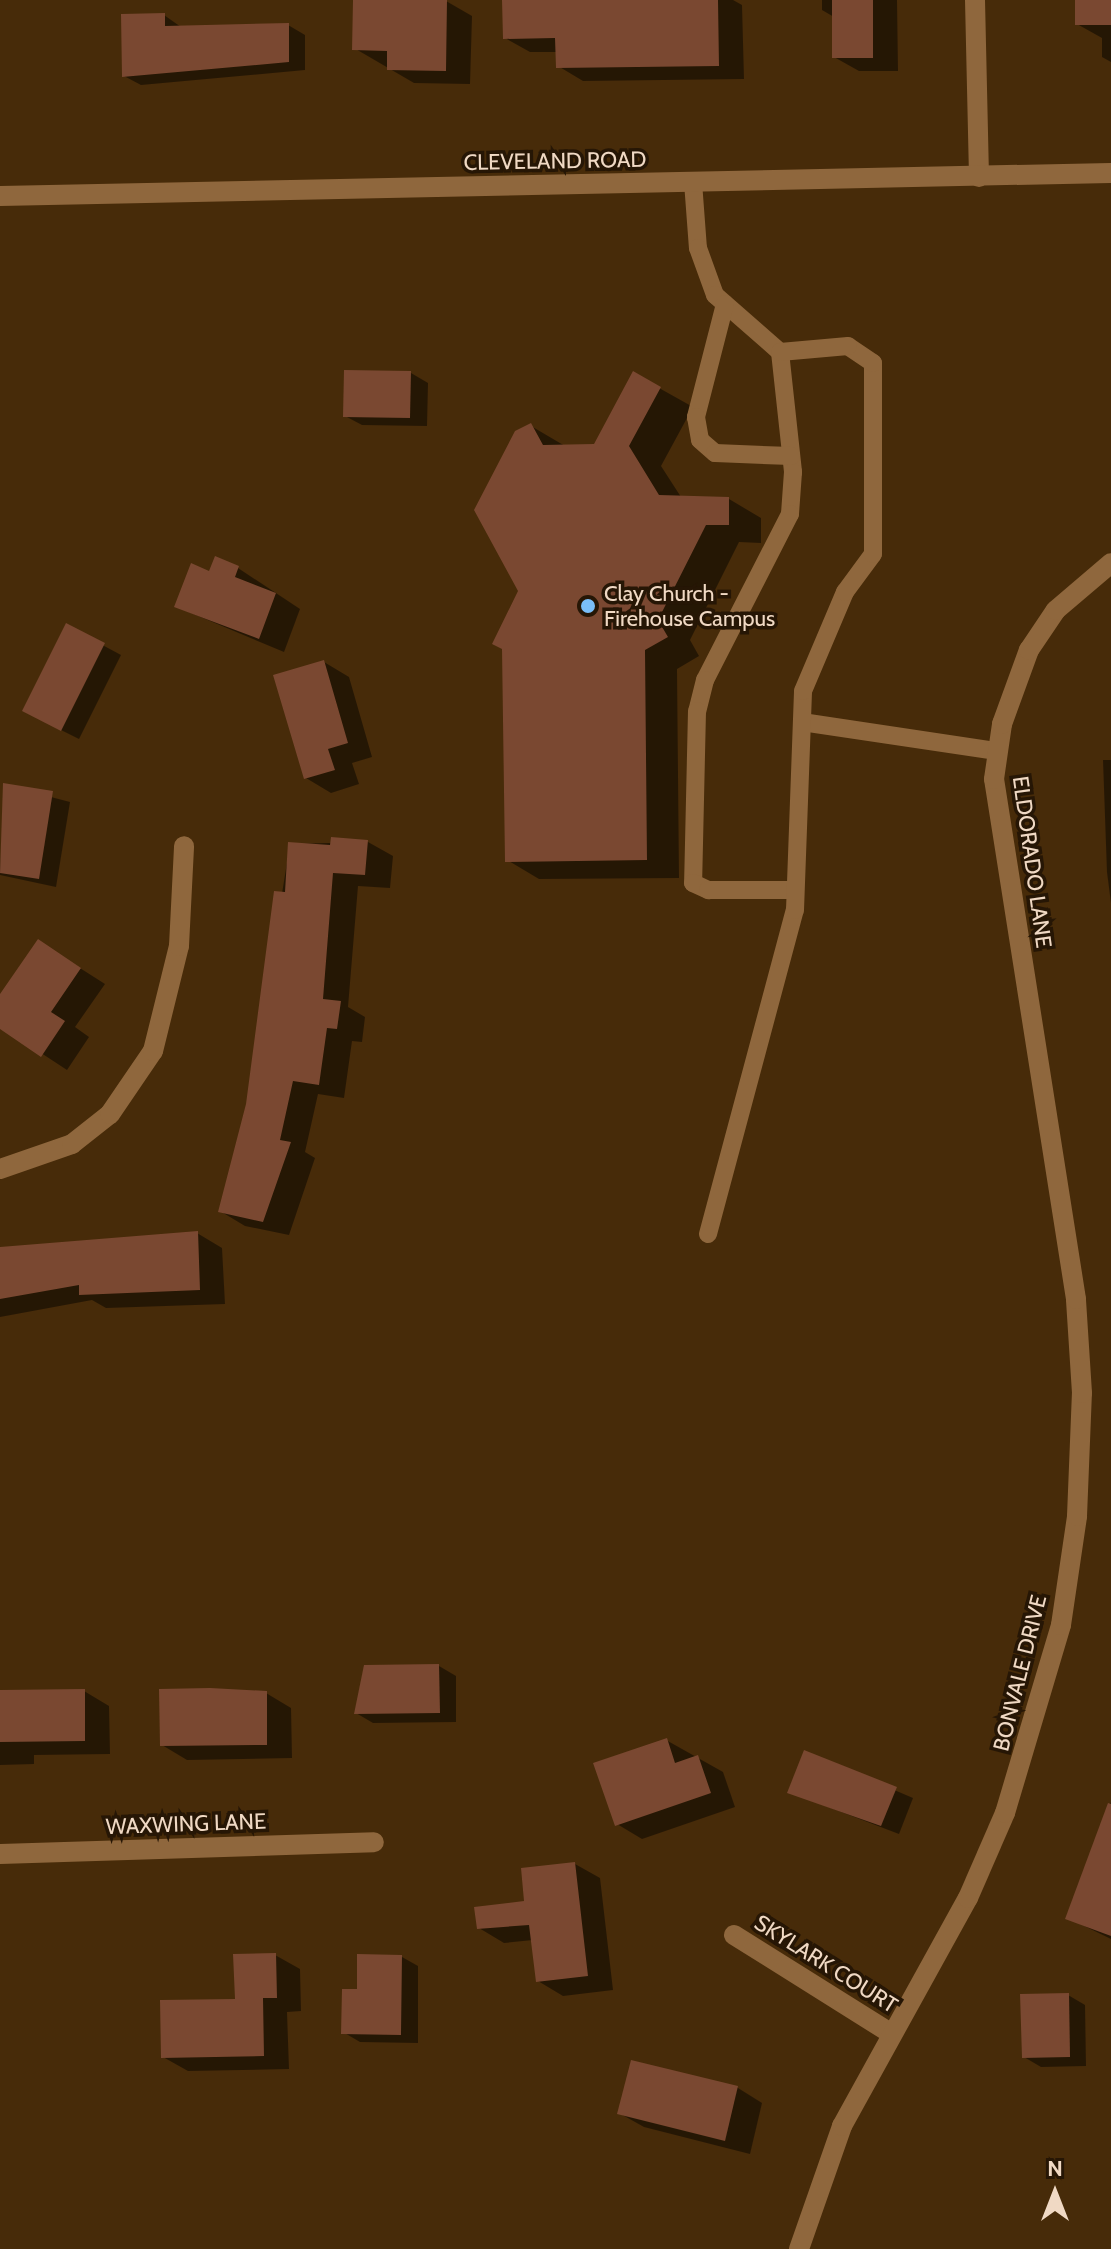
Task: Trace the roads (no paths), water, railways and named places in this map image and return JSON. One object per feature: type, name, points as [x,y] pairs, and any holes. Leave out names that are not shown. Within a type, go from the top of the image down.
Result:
[{"type":"street","points":[[975,0],[979,177]]},
{"type":"street","name":"CLEVELAND ROAD","points":[[0,196],[1111,173]]},
{"type":"street","name":"ELDORADO LANE","points":[[1039,1062],[1000,842],[997,751],[1029,650],[1056,610],[1111,563]]},
{"type":"street","points":[[0,1169],[72,1144],[110,1114],[153,1051],[179,946],[184,846]]},
{"type":"street","name":"BONVALE DRIVE","points":[[799,2249],[842,2126],[1005,1813],[1061,1625],[1077,1516],[1082,1393],[1072,1268],[1039,1062]]},
{"type":"street","name":"WAXWING LANE","points":[[0,1854],[374,1842]]},
{"type":"street","name":"SKYLARK COURT","points":[[734,1935],[892,2034]]},
{"type":"lane","points":[[693,182],[698,248],[725,304],[780,352],[791,456],[790,514],[705,680],[691,866],[693,883],[708,890],[795,890]]},
{"type":"lane","points":[[725,304],[696,417],[700,440],[715,453],[791,456]]},
{"type":"lane","points":[[708,1234],[795,890],[802,722],[816,652],[873,554],[873,363],[848,346],[780,352]]},
{"type":"lane","points":[[802,722],[997,751]]},
{"type":"place","name":"Clay Church - Firehouse Campus","points":[[588,606]]}]
